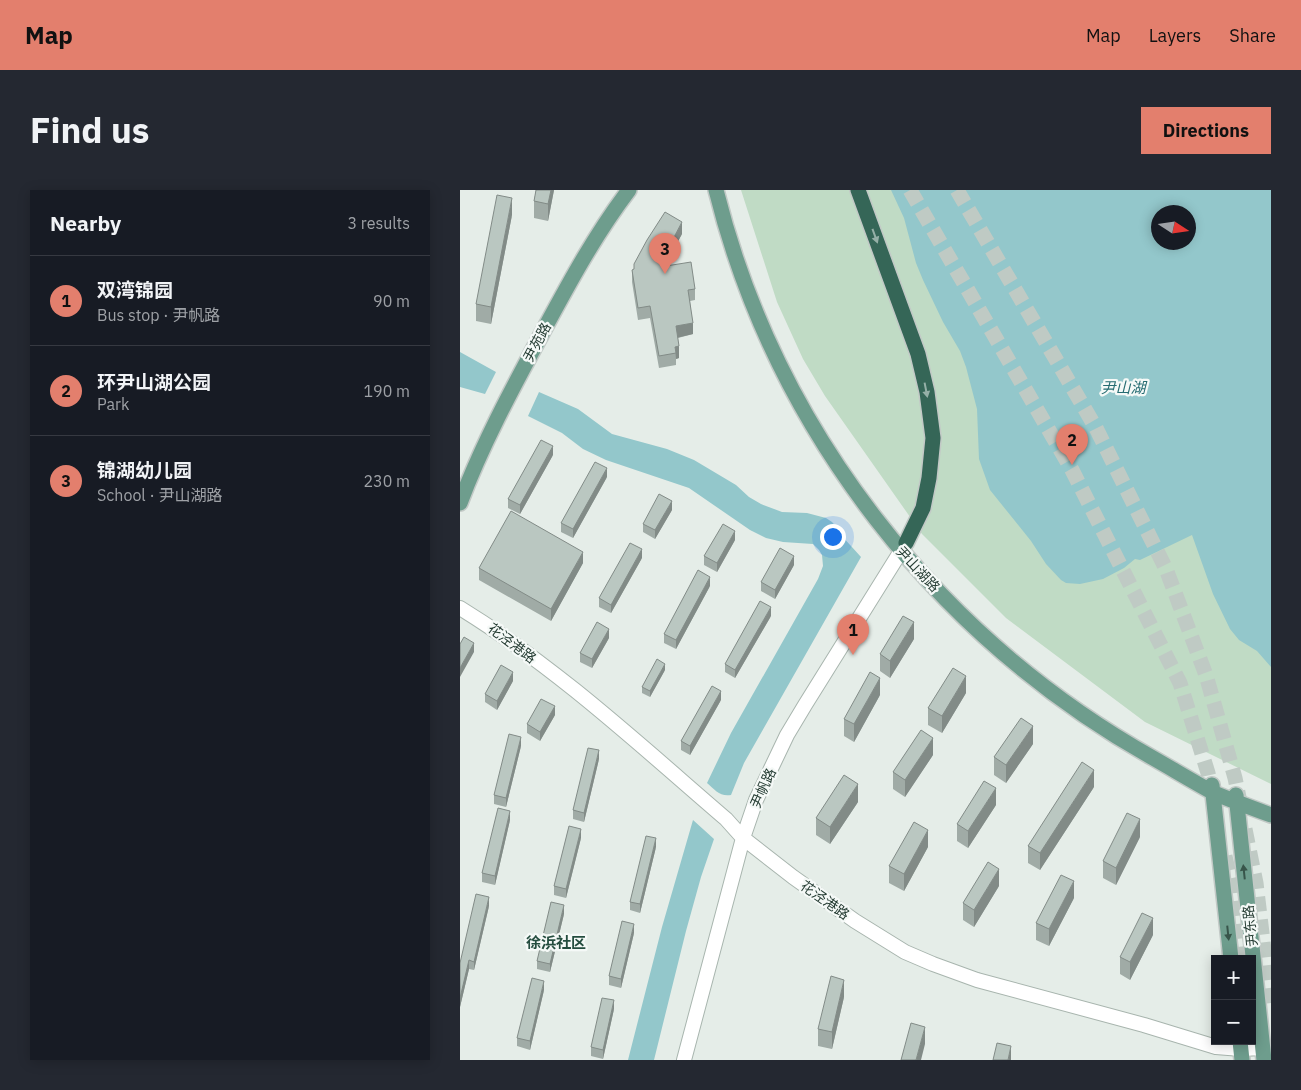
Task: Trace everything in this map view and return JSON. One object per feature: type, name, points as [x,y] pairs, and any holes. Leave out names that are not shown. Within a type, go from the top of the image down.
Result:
[{"type":"highway","points":[[858,190],[918,354],[927,392],[933,438],[929,478],[923,508],[904,548]]},
{"type":"main road","name":"尹苑路","points":[[460,502],[515,384],[579,264],[629,190]]},
{"type":"main road","name":"尹山湖路","points":[[716,190],[729,236],[753,301],[769,342],[792,390],[848,480],[904,548],[975,616],[1053,683],[1120,729],[1212,786],[1271,816]]},
{"type":"main road","name":"尹山湖路","points":[[725,190],[734,225],[757,291],[797,380],[822,423],[904,548]]},
{"type":"main road","name":"尹东路","points":[[1212,786],[1231,955]]},
{"type":"main road","name":"尹山湖路","points":[[1236,798],[1271,806]]},
{"type":"main road","name":"尹东路","points":[[1236,798],[1264,1054]]},
{"type":"street","name":"尹帆路","points":[[684,1060],[742,838],[756,800],[787,735],[904,548]]},
{"type":"street","name":"花泾港路","points":[[460,608],[493,628],[592,704],[726,819],[742,838],[855,921],[905,952],[977,980],[1216,1047],[1264,1054]]},
{"type":"green space","points":[[741,190],[1271,190],[1271,784],[1145,722],[1006,618],[922,534],[825,396],[803,359],[777,302]]},
{"type":"water","name":"尹山湖","points":[[891,190],[1271,190],[1271,667],[1257,651],[1239,640],[1230,629],[1213,594],[1192,535],[1140,560],[1135,559],[1124,568],[1103,579],[1080,584],[1066,583],[1046,564],[1031,541],[990,490],[979,459],[977,409],[966,367],[960,351],[943,322],[916,263],[904,218]]},
{"type":"water","points":[[460,352],[496,372],[485,394],[460,387]]},
{"type":"water","points":[[539,392],[578,409],[612,434],[667,449],[694,460],[736,485],[749,497],[761,504],[782,512],[807,513],[826,518],[841,532],[841,535],[861,557],[744,763],[731,795],[721,794],[707,783],[731,733],[818,579],[823,566],[822,555],[813,544],[783,542],[766,538],[750,530],[689,488],[606,460],[583,449],[562,433],[528,416]]},
{"type":"water","points":[[693,820],[714,839],[686,931],[654,1060],[628,1060],[662,927]]},
{"type":"building","points":[[536,190],[551,190],[548,204],[534,201]]},
{"type":"building","points":[[497,195],[512,198],[491,307],[476,304]]},
{"type":"building","points":[[665,212],[682,222],[664,256],[666,266],[691,262],[695,289],[688,290],[693,323],[676,326],[679,346],[675,347],[676,353],[659,356],[650,306],[638,308],[632,270],[647,240]]},
{"type":"building","points":[[541,440],[553,446],[520,505],[508,499]]},
{"type":"building","points":[[595,462],[607,468],[573,529],[561,523]]},
{"type":"building","points":[[659,494],[672,501],[655,530],[643,524]]},
{"type":"building","points":[[511,511],[583,552],[551,609],[479,568]]},
{"type":"building","points":[[723,524],[735,531],[717,563],[704,556]]},
{"type":"building","points":[[630,543],[642,549],[611,605],[599,598]]},
{"type":"building","points":[[780,548],[794,556],[775,590],[761,582]]},
{"type":"building","points":[[698,570],[710,577],[676,640],[664,634]]},
{"type":"building","points":[[760,601],[771,607],[735,670],[725,664]]},
{"type":"building","points":[[903,616],[914,622],[890,661],[880,654]]},
{"type":"building","points":[[597,622],[609,629],[592,659],[580,653]]},
{"type":"building","points":[[464,637],[474,643],[460,668],[460,644]]},
{"type":"building","points":[[657,659],[665,664],[650,691],[642,687]]},
{"type":"building","points":[[501,665],[513,672],[497,701],[485,694]]},
{"type":"building","points":[[953,668],[966,676],[942,716],[928,708]]},
{"type":"building","points":[[870,672],[880,678],[854,724],[844,719]]},
{"type":"building","points":[[712,686],[721,691],[690,746],[681,741]]},
{"type":"building","points":[[541,699],[555,706],[540,732],[527,724]]},
{"type":"building","points":[[1021,718],[1033,726],[1006,765],[994,757]]},
{"type":"building","points":[[921,730],[933,738],[905,780],[893,772]]},
{"type":"building","points":[[509,734],[521,737],[506,798],[494,795]]},
{"type":"building","points":[[588,748],[599,750],[584,813],[573,810]]},
{"type":"building","points":[[1082,762],[1094,770],[1040,853],[1028,846]]},
{"type":"building","points":[[844,775],[858,784],[830,827],[816,818]]},
{"type":"building","points":[[984,781],[996,788],[968,831],[957,824]]},
{"type":"building","points":[[498,808],[510,811],[495,876],[482,873]]},
{"type":"building","points":[[1127,813],[1140,819],[1116,868],[1103,861]]},
{"type":"building","points":[[914,822],[928,830],[904,874],[889,866]]},
{"type":"building","points":[[569,826],[581,829],[566,889],[554,886]]},
{"type":"building","points":[[646,836],[656,838],[640,904],[630,902]]},
{"type":"building","points":[[988,862],[999,869],[974,910],[963,903]]},
{"type":"building","points":[[1061,875],[1074,881],[1049,929],[1036,923]]},
{"type":"building","points":[[476,894],[489,897],[474,962],[469,960],[460,998],[460,963]]},
{"type":"building","points":[[551,902],[564,905],[550,964],[537,961]]},
{"type":"building","points":[[1142,913],[1153,918],[1130,962],[1120,957]]},
{"type":"building","points":[[622,921],[634,924],[621,979],[609,976]]},
{"type":"building","points":[[831,976],[844,980],[832,1032],[818,1029]]},
{"type":"building","points":[[532,978],[544,981],[530,1041],[517,1038]]},
{"type":"building","points":[[602,998],[614,1000],[603,1050],[591,1047]]},
{"type":"building","points":[[911,1023],[925,1027],[916,1060],[901,1060]]},
{"type":"building","points":[[997,1043],[1011,1046],[1008,1060],[993,1060]]},
{"type":"tunnel","points":[[910,190],[1072,470],[1180,683],[1208,773],[1213,797]]},
{"type":"tunnel","points":[[957,190],[1096,428],[1166,569],[1206,675],[1235,778],[1241,807]]},
{"type":"tunnel","points":[[1245,829],[1256,883],[1271,1008]]},
{"type":"tunnel","points":[[1225,856],[1231,884],[1240,955]]},
{"type":"tunnel","points":[[1248,1045],[1250,1060]]},
{"type":"place","name":"锦湖幼儿园","points":[[665,274]]},
{"type":"place","name":"环尹山湖公园","points":[[1072,465]]},
{"type":"place","name":"双湾锦园","points":[[853,655]]},
{"type":"district","name":"徐浜社区","points":[[556,942]]}]
